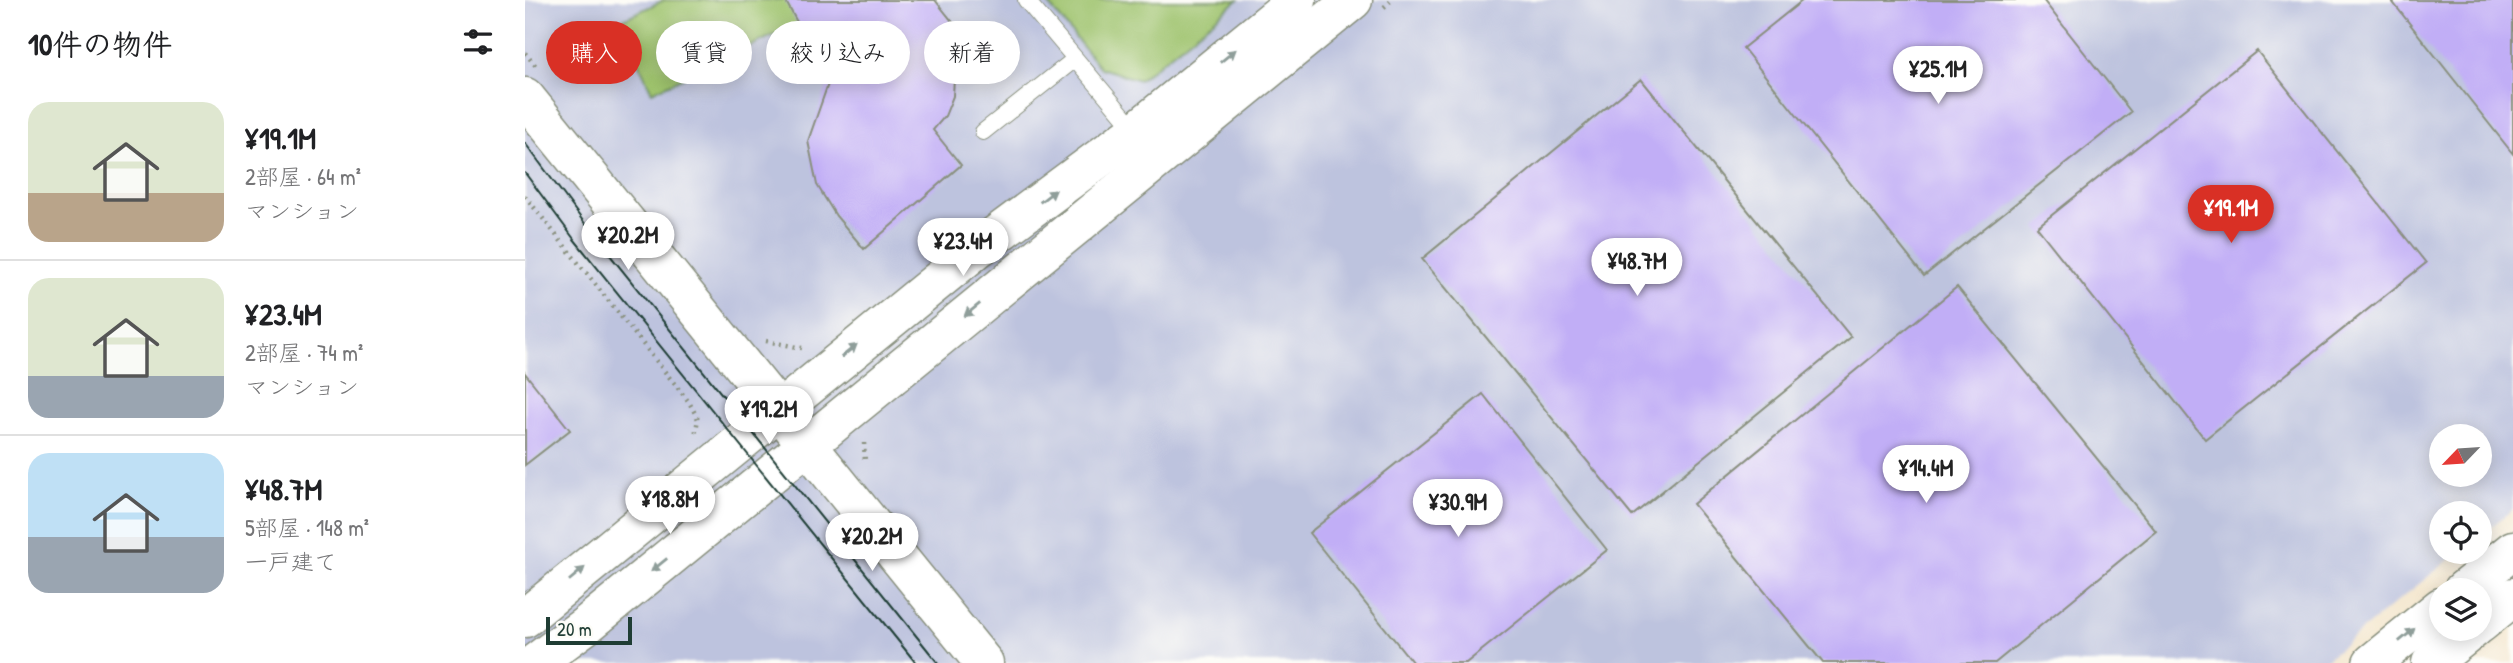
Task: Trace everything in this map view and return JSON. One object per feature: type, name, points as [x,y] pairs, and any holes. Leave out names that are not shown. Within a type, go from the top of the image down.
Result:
[{"type":"street","points":[[535,663],[589,623],[807,445],[1147,145],[1297,0]]},
{"type":"street","points":[[525,618],[777,409],[977,249],[1147,145],[1353,0]]},
{"type":"street","points":[[533,85],[777,409],[984,663]]},
{"type":"street","points":[[2478,578],[2513,550]]},
{"type":"street","points":[[2492,614],[2513,597]]},
{"type":"street","points":[[2372,663],[2429,617]]},
{"type":"street","points":[[2431,663],[2459,641]]},
{"type":"lane","points":[[1026,0],[1147,145]]},
{"type":"lane","points":[[983,132],[1076,59]]},
{"type":"path","points":[[525,53],[533,85]]},
{"type":"path","points":[[525,197],[689,402],[698,425],[693,443]]},
{"type":"path","points":[[762,337],[782,345],[809,347]]},
{"type":"shaded area","points":[[525,0],[2513,0],[2513,509],[2492,526],[2492,501],[2429,501],[2429,564],[2444,564],[2321,663],[525,663]]},
{"type":"green space","points":[[664,0],[800,0],[809,19],[766,21],[766,39],[752,46],[752,21],[656,21],[656,84],[669,84],[652,92],[642,70],[642,21],[619,21]]},
{"type":"green space","points":[[1045,0],[1238,0],[1139,80],[1100,68]]},
{"type":"building","points":[[785,0],[935,0],[952,21],[924,21],[924,84],[954,84],[953,96],[945,116],[933,130],[961,165],[864,249],[836,216],[817,185],[808,141],[828,84],[910,84],[910,21],[796,21]]},
{"type":"building","points":[[1803,0],[2043,0],[2131,112],[1924,276],[1743,48]]},
{"type":"building","points":[[2391,0],[2513,0],[2513,154]]},
{"type":"building","points":[[2257,51],[2426,263],[2205,439],[2037,227]]},
{"type":"building","points":[[1641,79],[1851,337],[1632,516],[1422,259]]},
{"type":"building","points":[[1957,287],[2156,531],[1995,663],[1823,663],[1693,504]]},
{"type":"building","points":[[525,373],[570,430],[525,465]]},
{"type":"building","points":[[1483,394],[1607,550],[1466,663],[1413,663],[1309,533]]},
{"type":"tram line","points":[[525,143],[589,229],[938,663]]},
{"type":"tram line","points":[[525,173],[574,239],[916,663]]}]
